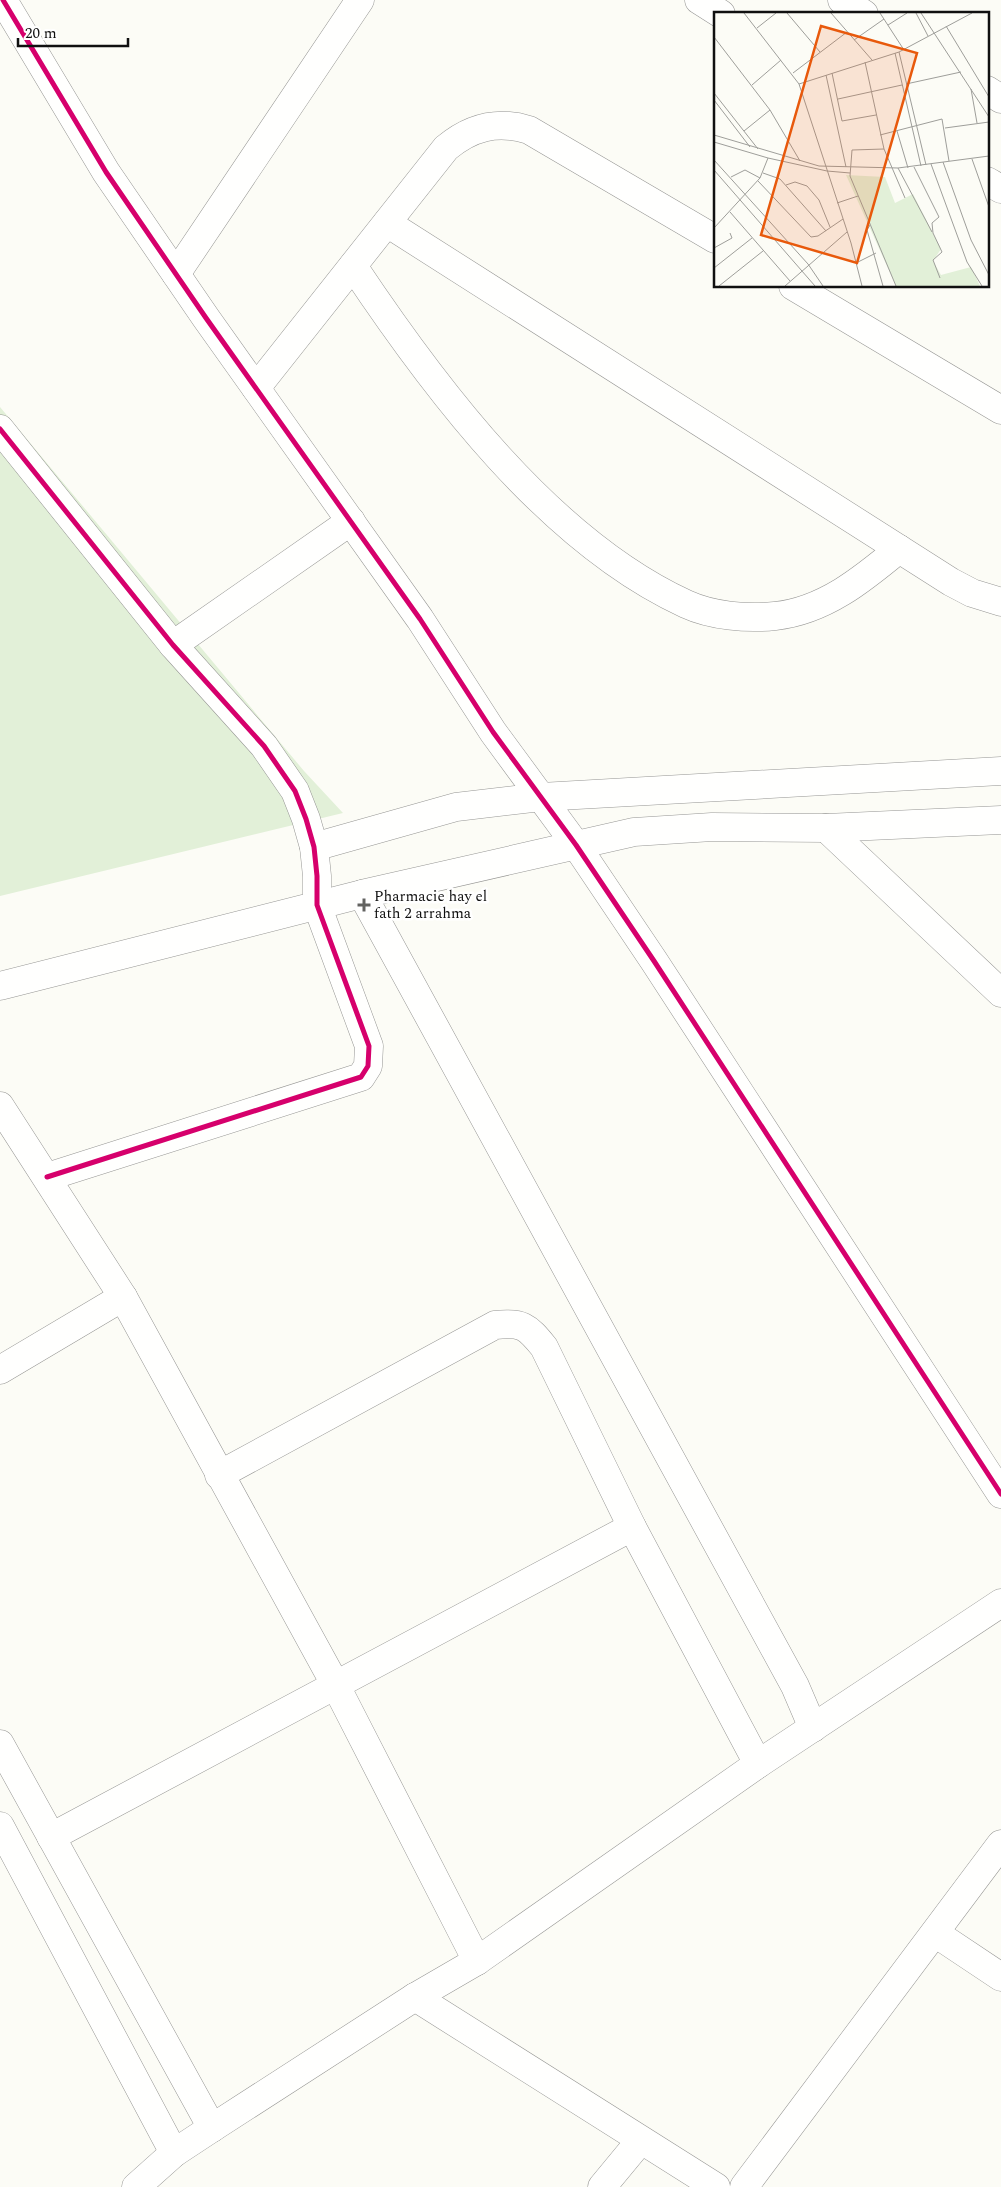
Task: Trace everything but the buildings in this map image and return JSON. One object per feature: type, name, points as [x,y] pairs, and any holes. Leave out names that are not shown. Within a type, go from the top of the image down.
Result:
[{"type":"street","points":[[1,0],[106,172],[420,619],[493,732],[576,845],[654,961],[1001,1494]]},
{"type":"street","points":[[176,274],[360,0]]},
{"type":"street","points":[[699,0],[718,12]]},
{"type":"street","points":[[842,0],[861,12]]},
{"type":"street","points":[[988,91],[1001,99]]},
{"type":"street","points":[[256,388],[446,148],[471,131],[500,124],[515,125],[542,136],[714,238]]},
{"type":"street","points":[[988,182],[1001,189]]},
{"type":"street","points":[[387,223],[899,549],[972,593],[1001,602]]},
{"type":"street","points":[[353,266],[394,328],[438,387],[487,444],[539,497],[587,542],[644,580],[687,604],[730,616],[776,616],[819,605],[859,582],[899,549]]},
{"type":"street","points":[[796,288],[1001,410]]},
{"type":"street","points":[[0,429],[173,645],[281,768],[302,810],[314,846],[317,906],[369,1046],[368,1066],[361,1076],[47,1177]]},
{"type":"street","points":[[173,645],[351,522]]},
{"type":"street","points":[[314,846],[456,807],[541,797],[1001,771]]},
{"type":"street","points":[[0,986],[362,894],[644,831],[712,827],[826,828],[1001,820]]},
{"type":"street","points":[[826,828],[1001,992]]},
{"type":"street","points":[[362,894],[795,1686],[813,1728]]},
{"type":"street","points":[[0,1106],[123,1297],[336,1684],[478,1961]]},
{"type":"street","points":[[0,1370],[123,1297]]},
{"type":"street","points":[[220,1475],[495,1325],[513,1323],[529,1328],[544,1346],[632,1527],[758,1764]]},
{"type":"street","points":[[51,1837],[632,1527]]},
{"type":"street","points":[[136,2187],[174,2153],[415,1997],[478,1961],[758,1764],[1001,1603]]},
{"type":"street","points":[[0,1744],[212,2128]]},
{"type":"street","points":[[0,1826],[10,1866],[174,2153]]},
{"type":"street","points":[[744,2187],[1001,1844]]},
{"type":"street","points":[[936,1933],[1001,1977]]},
{"type":"street","points":[[415,1997],[640,2141],[716,2187]]},
{"type":"street","points":[[602,2187],[640,2141]]},
{"type":"green space","points":[[0,407],[304,771],[343,813],[0,896]]},
{"type":"cycle path","points":[[3,0],[106,172],[206,318],[420,619],[493,732],[576,845],[654,961],[1001,1494]]},
{"type":"cycle path","points":[[0,429],[173,645],[264,746],[295,791],[314,847],[317,905],[369,1046],[368,1066],[361,1077],[47,1177]]},
{"type":"place","name":"Pharmacie hay el fath 2 arrahma","points":[[364,905]]}]
